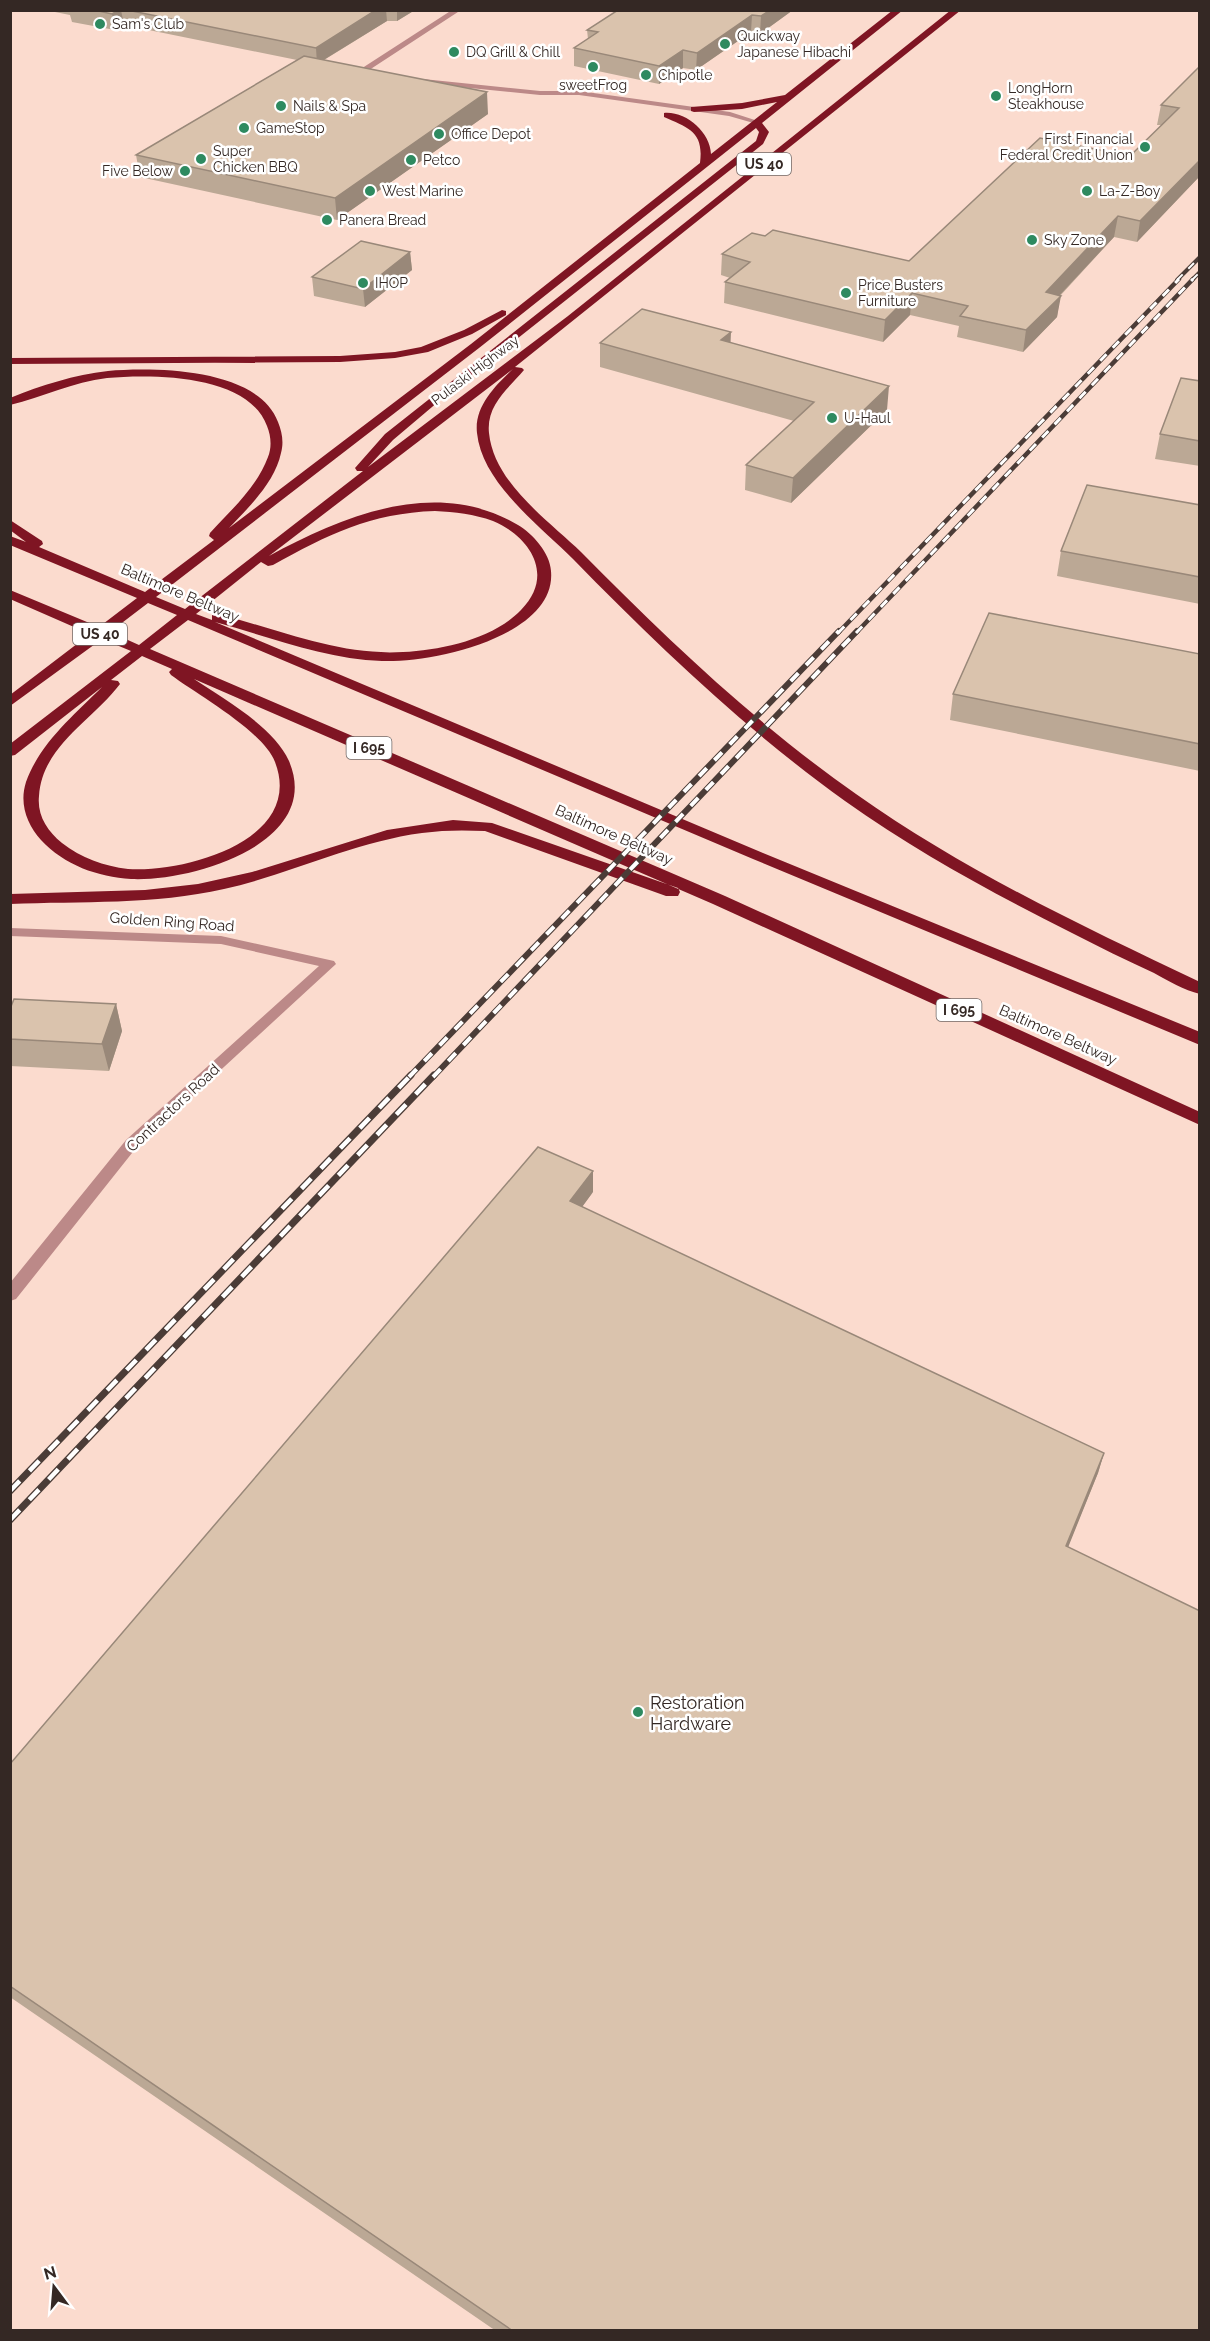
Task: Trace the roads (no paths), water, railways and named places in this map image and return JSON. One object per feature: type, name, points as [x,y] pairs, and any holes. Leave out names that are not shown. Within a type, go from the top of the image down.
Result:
[{"type":"highway","name":"Pulaski Highway","points":[[10,702],[189,567],[558,280],[899,10]]},
{"type":"highway","name":"Pulaski Highway","points":[[10,752],[572,318],[957,10]]},
{"type":"highway","points":[[694,110],[742,106],[792,96]]},
{"type":"highway","points":[[667,115],[690,125],[701,134],[707,143],[705,164]]},
{"type":"highway","points":[[326,506],[389,437],[760,142],[764,138],[764,132],[758,122]]},
{"type":"highway","points":[[10,361],[340,359],[395,355],[444,344],[468,333],[558,280]]},
{"type":"highway","points":[[572,318],[494,394],[484,415],[484,444],[502,478],[584,564],[690,666],[749,719],[824,779],[948,861],[1065,925],[1200,988]]},
{"type":"highway","points":[[10,402],[64,383],[105,375],[154,373],[212,381],[249,395],[260,403],[269,414],[275,427],[277,442],[274,459],[254,490],[189,567]]},
{"type":"highway","points":[[160,602],[346,652],[384,657],[429,653],[490,636],[521,616],[539,596],[545,572],[538,552],[525,535],[505,523],[476,513],[433,507],[373,515],[346,523],[227,583]]},
{"type":"highway","points":[[10,524],[60,561]]},
{"type":"highway","name":"Baltimore Beltway","points":[[10,540],[758,856],[1200,1039]]},
{"type":"highway","points":[[10,594],[42,611]]},
{"type":"highway","points":[[10,605],[42,611],[72,621],[155,656],[196,680],[264,738],[282,760],[289,785],[284,807],[270,828],[228,856],[171,871],[143,875],[108,870],[79,861],[51,844],[36,826],[30,798],[34,781],[51,751],[155,639]]},
{"type":"highway","name":"Baltimore Beltway","points":[[196,680],[536,820],[1200,1119]]},
{"type":"highway","points":[[10,899],[100,898],[181,892],[275,871],[405,832],[439,825],[461,824],[487,826],[717,903]]},
{"type":"street","points":[[369,75],[357,74],[459,10]]},
{"type":"street","points":[[414,80],[540,93],[579,93],[730,114],[758,122]]},
{"type":"street","points":[[540,93],[566,100],[667,115],[722,122],[758,122]]},
{"type":"street","name":"Golden Ring Road","points":[[10,932],[221,940],[329,964]]},
{"type":"street","name":"Contractors Road","points":[[10,1296],[131,1144],[329,964]]},
{"type":"railway","points":[[1177,280],[1200,257]]},
{"type":"railway","points":[[1193,279],[1200,272]]},
{"type":"railway","points":[[838,633],[1179,279]]},
{"type":"railway","points":[[856,633],[1193,279]]},
{"type":"railway","points":[[409,1077],[839,631]]},
{"type":"railway","points":[[433,1077],[857,631]]},
{"type":"railway","points":[[10,1491],[411,1075]]},
{"type":"railway","points":[[10,1520],[434,1075]]},
{"type":"place","name":"Sam's Club","points":[[100,24]]},
{"type":"place","name":"Quickway Japanese Hibachi","points":[[725,44]]},
{"type":"place","name":"DQ Grill & Chill","points":[[454,52]]},
{"type":"place","name":"sweetFrog","points":[[593,67]]},
{"type":"place","name":"Chipotle","points":[[646,75]]},
{"type":"place","name":"LongHorn Steakhouse","points":[[996,96]]},
{"type":"place","name":"Nails & Spa","points":[[281,106]]},
{"type":"place","name":"GameStop","points":[[244,128]]},
{"type":"place","name":"Office Depot","points":[[439,134]]},
{"type":"place","name":"First Financial Federal Credit Union","points":[[1145,147]]},
{"type":"place","name":"Super Chicken BBQ","points":[[201,159]]},
{"type":"place","name":"Petco","points":[[411,160]]},
{"type":"place","name":"Five Below","points":[[185,171]]},
{"type":"place","name":"West Marine","points":[[370,191]]},
{"type":"place","name":"La-Z-Boy","points":[[1087,191]]},
{"type":"place","name":"Panera Bread","points":[[327,220]]},
{"type":"place","name":"Sky Zone","points":[[1032,240]]},
{"type":"place","name":"IHOP","points":[[363,283]]},
{"type":"place","name":"Price Busters Furniture","points":[[846,293]]},
{"type":"place","name":"U-Haul","points":[[832,418]]},
{"type":"place","name":"Restoration Hardware","points":[[638,1712]]}]
